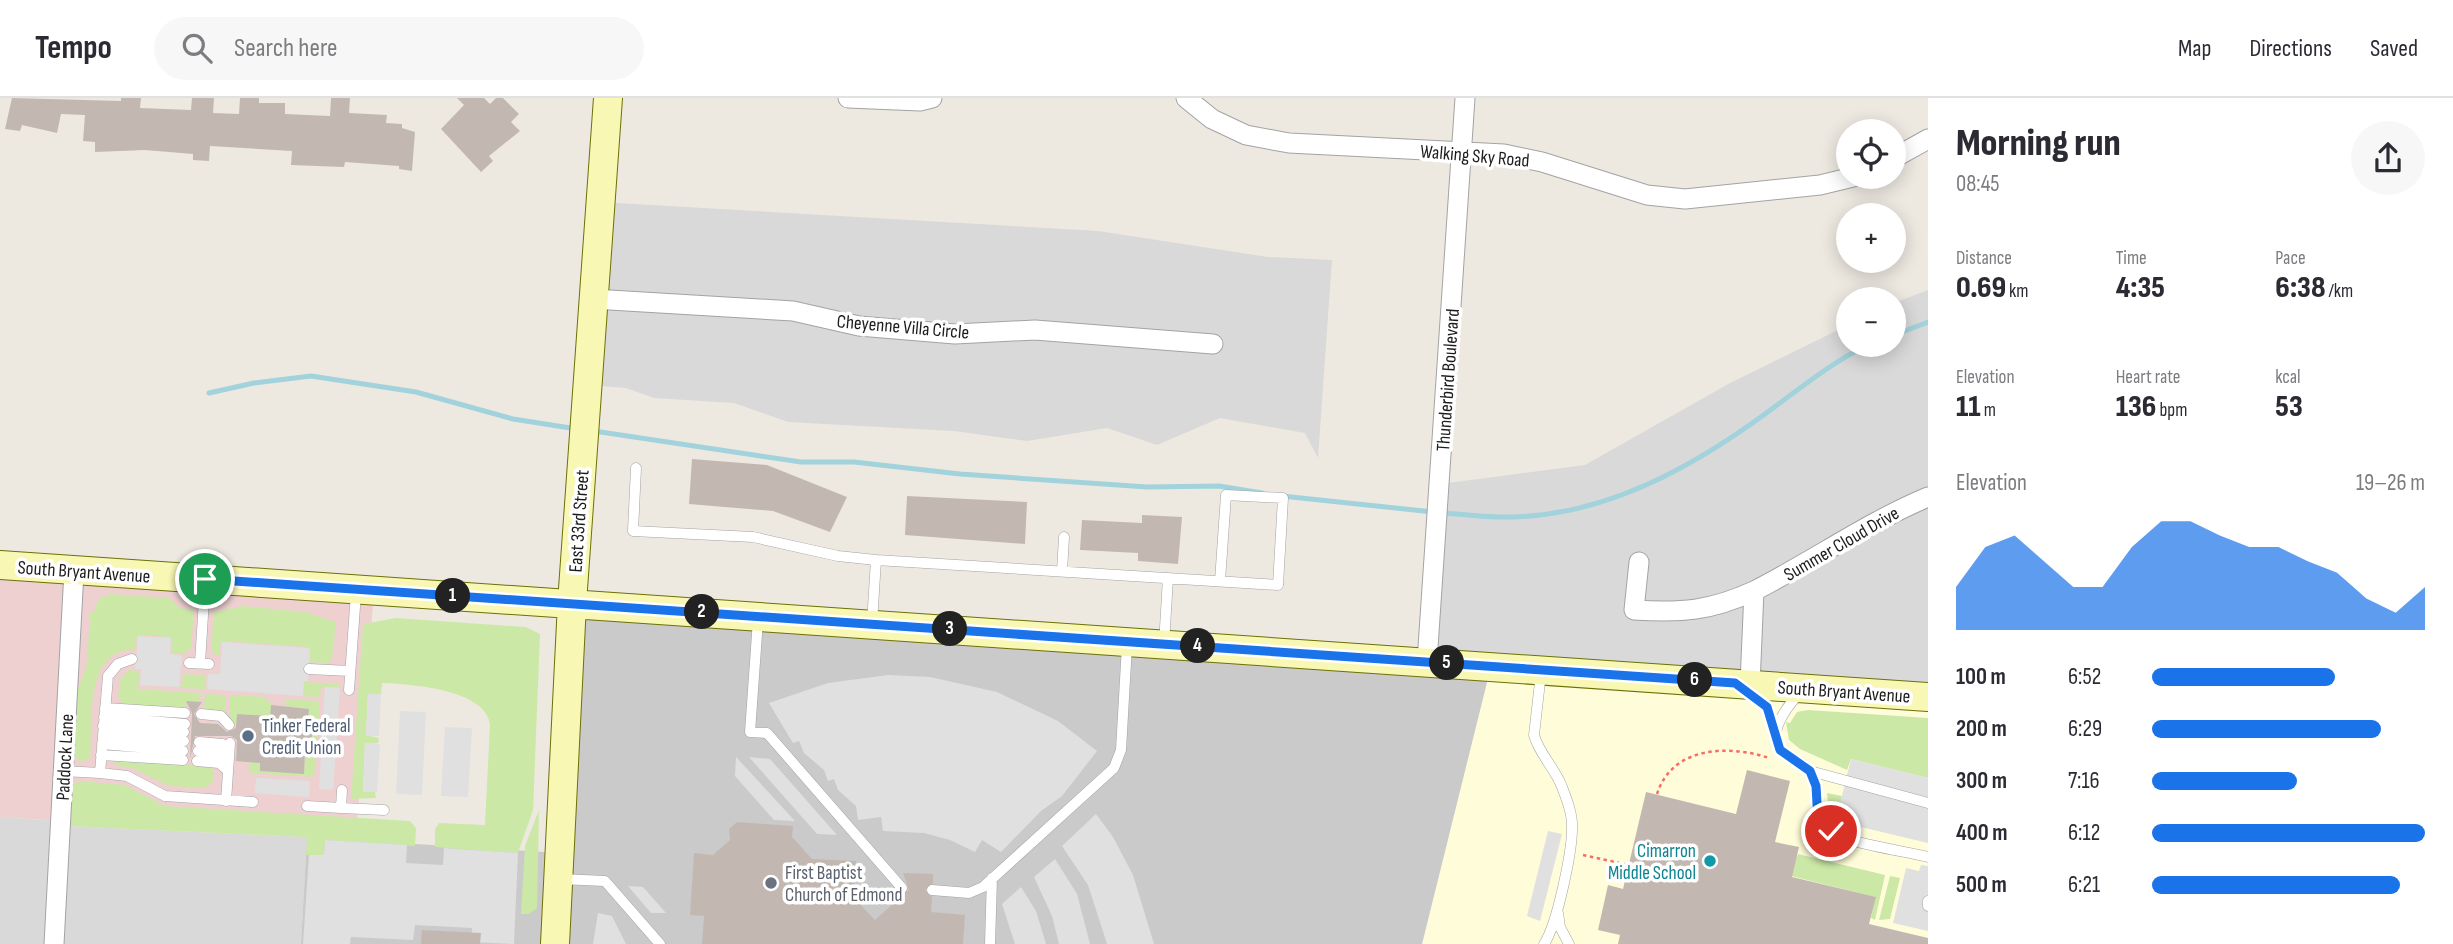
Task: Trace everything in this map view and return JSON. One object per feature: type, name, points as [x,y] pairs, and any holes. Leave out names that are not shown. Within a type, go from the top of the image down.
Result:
[{"type":"street","name":"East 33rd Street","points":[[555,944],[572,603],[608,98]]},
{"type":"street","points":[[848,98],[920,101],[932,98]]},
{"type":"street","name":"Walking Sky Road","points":[[1186,98],[1212,120],[1246,135],[1289,142],[1504,154],[1542,162],[1615,187],[1685,199],[1836,181]]},
{"type":"street","name":"Thunderbird Boulevard","points":[[1427,662],[1465,98]]},
{"type":"street","points":[[1906,151],[1928,139]]},
{"type":"street","name":"Cheyenne Villa Circle","points":[[593,299],[793,312],[859,326],[955,334],[1035,330],[1213,344]]},
{"type":"street","name":"Summer Cloud Drive","points":[[1639,562],[1634,610],[1682,613],[1728,603],[1802,567],[1905,507],[1928,497]]},
{"type":"street","name":"South Bryant Avenue","points":[[0,565],[1928,696]]},
{"type":"street","name":"Paddock Lane","points":[[54,944],[74,571]]},
{"type":"street","points":[[1743,684],[1754,590]]},
{"type":"lane","points":[[636,468],[633,531],[753,537],[838,556],[876,560],[1278,585],[1283,498],[1226,495],[1220,581]]},
{"type":"lane","points":[[1062,571],[1064,537]]},
{"type":"lane","points":[[872,624],[876,560]]},
{"type":"lane","points":[[1164,644],[1168,578]]},
{"type":"lane","points":[[199,663],[205,579]]},
{"type":"lane","points":[[349,690],[356,589]]},
{"type":"lane","points":[[758,616],[750,732],[767,733],[902,888]]},
{"type":"lane","points":[[932,890],[976,891],[1114,768],[1121,750],[1127,641]]},
{"type":"lane","points":[[100,774],[108,676],[118,664],[132,659]]},
{"type":"lane","points":[[309,669],[350,671]]},
{"type":"lane","points":[[1541,669],[1534,735],[1536,745],[1559,778],[1572,821],[1558,906],[1544,944]]},
{"type":"lane","points":[[1743,684],[1767,707],[1780,750],[1810,771],[1928,803]]},
{"type":"lane","points":[[1777,740],[1783,714],[1805,688]]},
{"type":"lane","points":[[201,714],[221,716],[229,725]]},
{"type":"lane","points":[[103,731],[184,737]]},
{"type":"lane","points":[[103,731],[184,737]]},
{"type":"lane","points":[[103,731],[184,737]]},
{"type":"lane","points":[[226,801],[228,743]]},
{"type":"lane","points":[[223,745],[228,773],[220,763],[198,751],[223,745]]},
{"type":"lane","points":[[63,771],[127,776],[165,796],[253,802]]},
{"type":"lane","points":[[1810,771],[1816,786],[1818,821],[1824,828],[1842,836],[1928,857]]},
{"type":"lane","points":[[341,808],[342,790]]},
{"type":"lane","points":[[307,806],[384,810]]},
{"type":"lane","points":[[558,878],[605,881],[660,944]]},
{"type":"lane","points":[[990,944],[992,878]]},
{"type":"lane","points":[[1558,906],[1560,927],[1569,944]]},
{"type":"path","points":[[1657,794],[1669,769],[1695,755],[1739,752],[1775,760]]},
{"type":"path","points":[[1583,855],[1629,865]]},
{"type":"shaded area","points":[[600,202],[1098,231],[1268,257],[1332,260],[1318,458],[1305,433],[1220,418],[1157,445],[1107,428],[1027,441],[954,431],[788,422],[734,403],[654,398],[626,388],[587,385]]},
{"type":"shaded area","points":[[1928,290],[1928,697],[1427,662],[1440,484],[1585,465],[1730,383],[1836,331],[1836,357],[1906,357],[1906,298]]},
{"type":"shaded area","points":[[0,566],[374,590],[356,840],[0,817]]},
{"type":"shaded area","points":[[572,603],[1491,666],[1422,944],[301,944],[307,837],[559,853]]},
{"type":"shaded area","points":[[138,636],[171,638],[170,654],[182,656],[179,687],[140,685],[141,669],[135,669]]},
{"type":"shaded area","points":[[222,642],[310,648],[308,681],[304,681],[303,696],[207,689],[208,674],[220,674]]},
{"type":"shaded area","points":[[1491,666],[1928,697],[1928,944],[1422,944]]},
{"type":"shaded area","points":[[888,675],[930,677],[997,692],[1058,721],[1097,751],[1062,796],[1041,811],[1001,852],[982,840],[975,852],[950,840],[924,833],[883,831],[881,817],[858,820],[856,806],[838,790],[834,779],[828,781],[824,770],[804,753],[799,741],[793,743],[769,703],[828,683]]},
{"type":"shaded area","points":[[325,687],[340,688],[333,790],[319,789]]},
{"type":"shaded area","points":[[368,694],[381,694],[379,736],[366,736]]},
{"type":"shaded area","points":[[400,711],[426,712],[422,795],[396,794]]},
{"type":"shaded area","points":[[445,727],[472,728],[468,797],[441,796]]},
{"type":"shaded area","points":[[365,743],[380,744],[377,792],[363,792]]},
{"type":"shaded area","points":[[736,757],[795,821],[774,820],[735,776]]},
{"type":"shaded area","points":[[749,757],[770,759],[837,835],[817,834]]},
{"type":"shaded area","points":[[1851,759],[1928,778],[1928,843],[1844,823],[1847,810],[1839,808]]},
{"type":"shaded area","points":[[256,778],[310,781],[309,797],[255,793]]},
{"type":"shaded area","points":[[1096,814],[1113,837],[1133,875],[1154,944],[1107,944],[1088,885],[1062,846]]},
{"type":"shaded area","points":[[0,817],[60,821],[68,826],[307,837],[301,944],[0,944]]},
{"type":"shaded area","points":[[1548,831],[1562,834],[1540,921],[1527,916]]},
{"type":"shaded area","points":[[325,840],[407,845],[406,863],[443,865],[444,848],[518,853],[514,944],[471,942],[472,928],[415,925],[413,940],[351,937],[350,944],[303,944],[309,855],[324,855]]},
{"type":"shaded area","points":[[1055,859],[1077,894],[1090,944],[1059,944],[1052,916],[1034,877]]},
{"type":"shaded area","points":[[1921,865],[1928,866],[1928,931],[1893,923],[1906,868],[1919,871]]},
{"type":"shaded area","points":[[628,886],[643,887],[666,913],[651,913]]},
{"type":"shaded area","points":[[1021,887],[1036,911],[1046,944],[1015,944],[1002,904]]},
{"type":"shaded area","points":[[598,913],[612,916],[626,944],[593,944]]},
{"type":"green space","points":[[110,594],[169,598],[180,608],[194,610],[191,648],[184,654],[172,653],[171,637],[137,635],[135,650],[118,652],[106,661],[94,691],[90,760],[79,761],[71,751],[74,701],[87,664],[90,612],[94,612],[99,599]]},
{"type":"green space","points":[[243,606],[306,612],[336,622],[332,659],[327,663],[310,662],[310,647],[221,641],[219,656],[216,656],[211,649],[214,612]]},
{"type":"green space","points":[[396,618],[526,627],[540,634],[533,810],[518,853],[435,847],[435,829],[439,823],[485,825],[490,725],[486,713],[476,703],[462,696],[427,687],[382,683],[381,694],[368,694],[366,735],[379,738],[378,743],[365,744],[363,792],[375,792],[376,798],[351,799],[363,624]]},
{"type":"green space","points":[[129,670],[139,671],[138,689],[201,693],[200,702],[187,701],[186,708],[123,704],[118,697],[120,679]]},
{"type":"green space","points":[[184,674],[206,675],[206,689],[180,688]]},
{"type":"green space","points":[[304,682],[338,684],[340,687],[321,687],[320,697],[304,696]]},
{"type":"green space","points":[[205,694],[226,695],[225,713],[204,709]]},
{"type":"green space","points":[[230,695],[265,697],[272,705],[270,716],[235,725],[229,716]]},
{"type":"green space","points":[[286,699],[320,701],[314,777],[249,773],[250,762],[260,763],[260,771],[304,773],[305,750],[311,750],[313,720],[308,719],[308,709],[285,706]]},
{"type":"green space","points":[[1808,710],[1928,718],[1928,778],[1851,759],[1847,770],[1800,749],[1789,740],[1786,722],[1790,723],[1797,712]]},
{"type":"green space","points":[[114,760],[209,766],[214,771],[214,780],[205,788],[169,786],[132,768],[115,765]]},
{"type":"green space","points":[[79,781],[125,785],[165,806],[410,821],[416,828],[415,846],[325,840],[324,855],[306,855],[307,837],[68,826],[72,785]]},
{"type":"green space","points":[[1827,793],[1842,796],[1840,808],[1847,810],[1844,823],[1829,811]]},
{"type":"green space","points":[[539,810],[537,908],[529,914],[521,914],[525,846]]},
{"type":"green space","points":[[1798,854],[1885,875],[1875,920],[1871,918],[1875,897],[1787,875],[1792,856],[1797,857]]},
{"type":"green space","points":[[1890,876],[1900,878],[1890,919],[1879,920]]},
{"type":"building","points":[[12,98],[121,101],[121,98],[141,98],[140,108],[191,110],[192,98],[214,98],[213,113],[239,114],[240,98],[259,98],[259,103],[285,103],[285,114],[330,116],[331,98],[350,98],[349,113],[387,115],[386,123],[402,124],[402,128],[415,132],[412,171],[399,169],[399,166],[345,162],[344,167],[291,165],[292,151],[210,146],[209,161],[193,160],[193,154],[145,150],[95,152],[95,142],[83,141],[85,115],[61,114],[57,133],[22,125],[20,131],[5,129]]},
{"type":"building","points":[[457,98],[484,98],[490,104],[496,98],[503,98],[519,114],[511,122],[520,131],[489,156],[493,161],[481,172],[441,129],[464,105]]},
{"type":"building","points":[[692,459],[767,465],[847,497],[830,532],[773,511],[689,504]]},
{"type":"building","points":[[907,496],[1027,502],[1025,544],[905,535]]},
{"type":"building","points":[[1142,515],[1182,517],[1178,564],[1138,561],[1138,553],[1080,550],[1082,520],[1142,523]]},
{"type":"building","name":"Tinker Federal Credit Union","points":[[186,701],[202,702],[194,714],[200,723],[218,724],[227,732],[236,728],[237,714],[270,716],[271,705],[309,709],[308,719],[313,719],[311,751],[305,751],[304,774],[260,771],[260,763],[236,761],[237,740],[231,736],[195,736],[190,759],[192,713]]},
{"type":"building","name":"Cimarron Middle School","points":[[1747,770],[1790,781],[1775,842],[1799,847],[1792,877],[1876,897],[1869,924],[1928,938],[1928,944],[1618,944],[1620,935],[1598,930],[1608,885],[1623,889],[1646,792],[1736,814]]},
{"type":"building","name":"First Baptist Church of Edmond","points":[[737,822],[793,826],[792,837],[812,859],[856,861],[853,897],[875,920],[893,904],[901,904],[902,895],[909,890],[903,873],[933,874],[933,883],[925,890],[932,897],[931,912],[965,915],[963,944],[702,944],[704,916],[690,915],[694,853],[713,855],[730,840],[729,829]]},
{"type":"building","points":[[422,930],[481,933],[480,944],[421,944]]},
{"type":"waterway","points":[[1906,330],[1928,322]]},
{"type":"waterway","points":[[1442,513],[1503,517],[1547,514],[1614,498],[1646,485],[1707,453],[1846,357]]},
{"type":"waterway","points":[[209,393],[254,383],[311,376],[416,392],[513,419],[577,429]]},
{"type":"waterway","points":[[594,431],[801,462],[854,462],[960,474],[1147,487],[1219,486],[1262,493]]},
{"type":"waterway","points":[[1282,496],[1433,512]]},
{"type":"place","name":"Tinker Federal Credit Union","points":[[248,736]]},
{"type":"place","name":"Cimarron Middle School","points":[[1710,861]]},
{"type":"place","name":"First Baptist Church of Edmond","points":[[771,883]]},
{"type":"route","points":[[205,579],[1735,683],[1767,707],[1780,750],[1798,760],[1810,771],[1816,786],[1818,821],[1831,831]]}]
